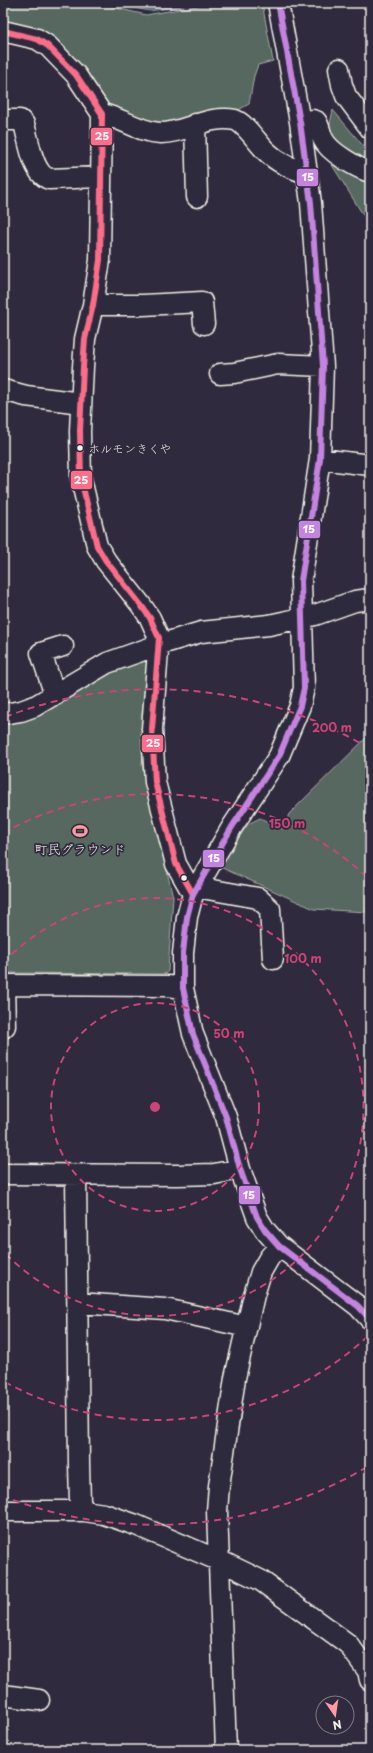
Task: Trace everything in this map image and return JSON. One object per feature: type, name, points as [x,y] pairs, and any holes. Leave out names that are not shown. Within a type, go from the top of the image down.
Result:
[{"type":"street","points":[[279,8],[300,122],[307,173],[317,272],[323,366],[320,459],[303,558],[301,581],[304,688],[300,706],[279,756],[232,827],[195,890],[187,917],[183,953],[183,988],[193,1034],[225,1112],[240,1169],[257,1218],[279,1246],[353,1302],[370,1319]]},
{"type":"street","points":[[3,31],[37,39],[48,46],[76,76],[102,114],[100,260],[93,305],[85,339],[80,430],[81,479],[97,546],[106,561],[150,618],[159,638],[152,729],[155,782],[176,864],[195,890],[258,898],[270,908],[273,959]]},
{"type":"street","points":[[340,69],[342,85],[346,96],[370,128]]},
{"type":"street","points":[[102,114],[109,115],[138,128],[161,133],[195,124],[223,119],[236,120],[278,162],[295,170],[307,173]]},
{"type":"street","points":[[3,120],[20,120],[24,124],[36,169],[42,177],[49,179],[100,177]]},
{"type":"street","points":[[300,122],[312,120],[316,121],[320,127],[323,140],[329,147],[360,168],[370,172]]},
{"type":"street","points":[[195,124],[197,197]]},
{"type":"street","points":[[93,305],[202,302],[204,324]]},
{"type":"street","points":[[220,374],[234,373],[278,364],[323,366]]},
{"type":"street","points":[[3,390],[26,396],[81,403]]},
{"type":"street","points":[[320,459],[370,465]]},
{"type":"street","points":[[3,714],[20,712],[35,706],[107,663],[158,645],[201,632],[269,625],[315,615],[355,601],[370,599]]},
{"type":"street","points":[[55,695],[41,653],[63,646]]},
{"type":"street","points":[[3,1028],[5,1026],[3,985],[168,986],[183,988]]},
{"type":"street","points":[[3,1174],[207,1174],[240,1169]]},
{"type":"street","points":[[76,1175],[80,1502],[84,1511]]},
{"type":"street","points":[[226,1750],[217,1511],[219,1486],[235,1378],[247,1327],[261,1272],[269,1258],[279,1246]]},
{"type":"street","points":[[78,1303],[165,1308],[247,1327]]},
{"type":"street","points":[[3,1511],[84,1511],[104,1514],[136,1525],[260,1580],[348,1644],[368,1671],[370,1680]]},
{"type":"street","points":[[3,1695],[39,1700]]},
{"type":"green space","points":[[3,3],[95,3],[146,15],[213,3],[262,3],[273,61],[258,65],[254,76],[249,104],[231,114],[156,126],[100,102],[57,42],[3,24]]},
{"type":"green space","points":[[333,110],[370,154],[370,226],[324,152]]},
{"type":"green space","name":"町民グラウンド","points":[[140,656],[149,666],[142,765],[173,897],[168,971],[166,974],[3,973],[3,719]]},
{"type":"green space","points":[[370,734],[370,918],[367,912],[314,909],[220,867],[248,824],[260,818],[283,829],[289,814]]},
{"type":"water","points":[[105,3],[199,3],[150,11]]},
{"type":"transit line","name":"15","points":[[278,3],[300,122],[311,203],[323,366],[320,459],[301,581],[304,688],[300,706],[279,756],[232,827],[193,894],[187,917],[183,953],[183,988],[193,1034],[226,1117],[240,1169],[257,1217],[265,1230],[279,1246],[358,1306],[370,1319]]},
{"type":"transit line","name":"25","points":[[3,31],[37,39],[48,46],[76,75],[102,114],[100,260],[93,305],[85,339],[80,431],[81,479],[97,546],[106,561],[150,618],[159,638],[152,729],[155,782],[176,864],[193,894]]},
{"type":"place","name":"ホルモンきくや","points":[[80,448]]},
{"type":"place","name":"町民グラウンド","points":[[80,831]]}]
